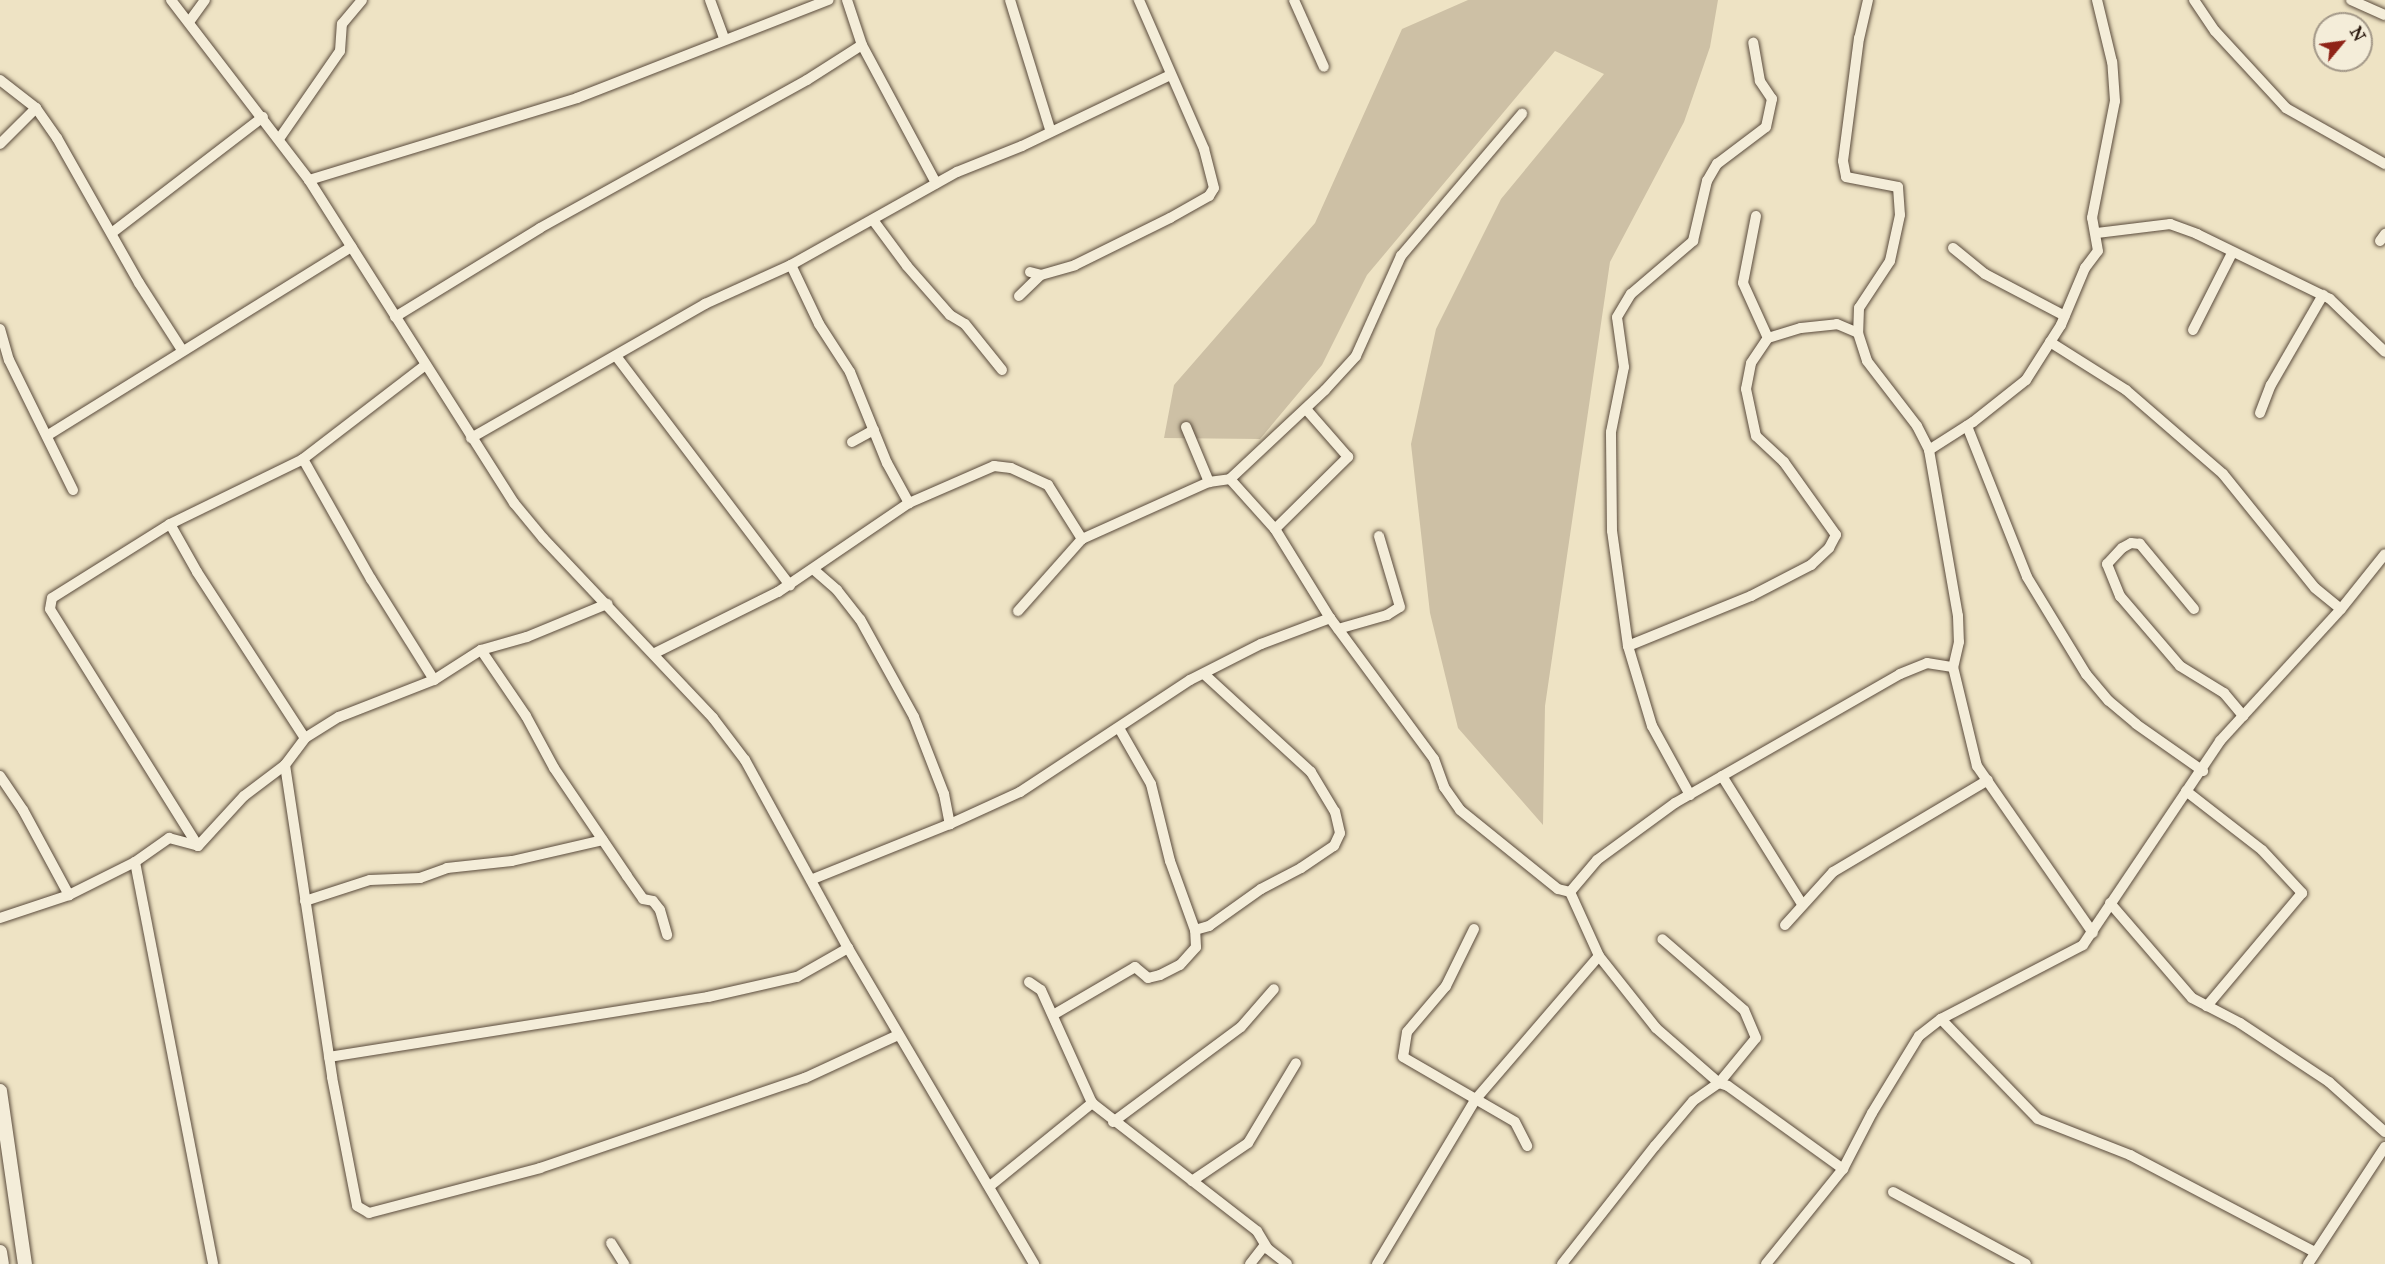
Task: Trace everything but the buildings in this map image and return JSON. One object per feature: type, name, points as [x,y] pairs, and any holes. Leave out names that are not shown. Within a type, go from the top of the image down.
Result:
[{"type":"street","points":[[189,22],[205,0]]},
{"type":"street","points":[[279,139],[340,51],[342,24],[362,0]]},
{"type":"street","points":[[710,0],[724,38]]},
{"type":"street","points":[[309,180],[577,98],[724,38],[829,0]]},
{"type":"street","points":[[847,0],[862,45],[936,183]]},
{"type":"street","points":[[1010,0],[1050,129]]},
{"type":"street","points":[[1019,296],[1035,274],[1075,265],[1212,192],[1204,150],[1139,0]]},
{"type":"street","points":[[1294,0],[1323,67]]},
{"type":"street","points":[[1868,0],[1858,38],[1843,161],[1846,177],[1898,188],[1900,215],[1890,261],[1858,308],[1858,333],[1867,361],[1917,426],[1929,450],[1958,616],[1959,642],[1953,667],[1977,766],[2093,933]]},
{"type":"street","points":[[1929,450],[1968,426],[2026,380],[2065,316],[2085,268],[2098,251],[2097,233],[2092,218],[2115,101],[2112,62],[2097,0]]},
{"type":"street","points":[[2194,0],[2215,31],[2286,108],[2385,164]]},
{"type":"street","points":[[2351,0],[2385,15]]},
{"type":"street","points":[[170,1],[263,117],[309,180],[471,438],[543,538],[655,653],[745,760],[813,879],[848,948],[1034,1264]]},
{"type":"street","points":[[1690,795],[1652,726],[1628,646],[1612,531],[1611,432],[1624,367],[1617,317],[1631,294],[1693,241],[1707,181],[1717,164],[1766,127],[1772,99],[1760,81],[1754,43]]},
{"type":"street","points":[[395,317],[540,228],[807,80],[862,45]]},
{"type":"street","points":[[471,438],[738,287],[791,265],[936,183],[1170,75]]},
{"type":"street","points":[[0,80],[36,108],[113,232],[139,283],[182,350]]},
{"type":"street","points":[[0,144],[36,108]]},
{"type":"street","points":[[1018,611],[1082,539],[1209,482],[1230,479],[1306,409],[1356,356],[1401,256],[1522,114]]},
{"type":"street","points":[[113,232],[263,117]]},
{"type":"street","points":[[1756,216],[1743,283],[1768,338]]},
{"type":"street","points":[[873,220],[907,266],[950,315],[965,324],[1002,370]]},
{"type":"street","points":[[2097,233],[2170,224],[2323,295],[2385,352]]},
{"type":"street","points":[[48,435],[351,247]]},
{"type":"street","points":[[1953,248],[1985,274],[2065,316]]},
{"type":"street","points":[[2193,330],[2232,253]]},
{"type":"street","points":[[791,265],[819,324],[850,372],[874,430],[909,503]]},
{"type":"street","points":[[2260,413],[2271,385],[2323,295]]},
{"type":"street","points":[[1628,646],[1700,619],[1811,565],[1836,535],[1784,462],[1756,436],[1750,421],[1746,389],[1751,363],[1768,338],[1801,328],[1837,324],[1858,333]]},
{"type":"street","points":[[0,331],[9,360],[48,435],[73,490]]},
{"type":"street","points":[[2050,342],[2126,390],[2223,474],[2315,588],[2342,609]]},
{"type":"street","points":[[616,356],[790,585]]},
{"type":"street","points":[[198,846],[50,609],[52,597],[66,586],[171,524],[303,459],[424,366]]},
{"type":"street","points":[[1275,529],[1348,457],[1306,409]]},
{"type":"street","points":[[1968,426],[2027,577],[2086,674],[2109,701],[2136,724],[2203,771]]},
{"type":"street","points":[[1186,427],[1209,482]]},
{"type":"street","points":[[852,442],[874,430]]},
{"type":"street","points":[[303,459],[371,579],[434,680]]},
{"type":"street","points":[[655,653],[790,585],[909,503],[982,470],[1011,468],[1048,485],[1082,539]]},
{"type":"street","points":[[1230,479],[1275,529],[1330,618],[1434,759],[1444,787],[1460,810],[1558,889],[1570,892]]},
{"type":"street","points":[[171,524],[197,572],[305,738]]},
{"type":"street","points":[[1338,629],[1387,615],[1400,608],[1379,536]]},
{"type":"street","points":[[2194,609],[2140,544],[2131,543],[2122,548],[2107,564],[2120,596],[2180,666],[2224,693],[2243,716]]},
{"type":"street","points":[[1766,1264],[1843,1169],[1919,1036],[1941,1019],[2083,945],[2186,791],[2203,771],[2220,741],[2342,609],[2385,554]]},
{"type":"street","points":[[813,569],[837,590],[861,619],[914,717],[944,794],[950,824]]},
{"type":"street","points":[[198,846],[244,796],[285,765],[305,738],[339,717],[434,680],[481,650],[527,637],[607,604]]},
{"type":"street","points":[[813,879],[950,824],[1020,792],[1190,680],[1205,675],[1261,644],[1330,618]]},
{"type":"street","points":[[481,650],[526,716],[554,768],[643,899],[652,901],[660,910],[667,935]]},
{"type":"street","points":[[1570,892],[1597,860],[1690,795],[1722,776],[1900,674],[1927,663],[1953,667]]},
{"type":"street","points":[[1195,930],[1209,926],[1262,889],[1301,868],[1334,846],[1340,833],[1335,812],[1311,772],[1205,675]]},
{"type":"street","points":[[1053,1015],[1135,967],[1148,978],[1180,965],[1196,947],[1195,930],[1170,861],[1151,784],[1119,728]]},
{"type":"street","points":[[285,765],[329,1057],[357,1206],[369,1213],[540,1168],[806,1078],[898,1035]]},
{"type":"street","points":[[0,776],[23,810],[69,895]]},
{"type":"street","points":[[1722,776],[1802,904]]},
{"type":"street","points":[[1785,925],[1833,872],[1988,780]]},
{"type":"street","points":[[2186,791],[2262,850],[2302,893],[2207,1006]]},
{"type":"street","points":[[0,918],[69,895],[135,862],[169,838],[198,846]]},
{"type":"street","points":[[305,902],[370,880],[420,878],[447,868],[512,861],[603,840]]},
{"type":"street","points":[[135,862],[213,1264]]},
{"type":"street","points":[[1570,892],[1599,956],[1656,1028],[1719,1083],[1728,1086],[1843,1169]]},
{"type":"street","points":[[2110,903],[2185,991],[2329,1082],[2385,1132]]},
{"type":"street","points":[[1474,929],[1446,986],[1407,1032],[1403,1057],[1515,1122],[1527,1146]]},
{"type":"street","points":[[1562,1264],[1694,1101],[1719,1083],[1756,1038],[1744,1010],[1662,939]]},
{"type":"street","points":[[329,1057],[708,997],[797,977],[848,948]]},
{"type":"street","points":[[1377,1264],[1475,1100],[1599,956]]},
{"type":"street","points":[[1029,982],[1041,990],[1092,1102],[1113,1122],[1257,1231],[1265,1245],[1287,1264]]},
{"type":"street","points":[[1113,1122],[1241,1027],[1274,989]]},
{"type":"street","points":[[1941,1019],[2038,1119],[2130,1155],[2313,1251]]},
{"type":"street","points":[[1192,1181],[1248,1143],[1296,1063]]},
{"type":"street","points":[[0,1091],[25,1264]]},
{"type":"street","points":[[990,1186],[1092,1102]]},
{"type":"street","points":[[2308,1264],[2313,1251],[2381,1159],[2385,1147]]},
{"type":"street","points":[[1893,1192],[2026,1264]]},
{"type":"street","points":[[610,1243],[624,1264]]},
{"type":"street","points":[[1250,1264],[1265,1245]]},
{"type":"street","points":[[0,1252],[2,1264]]},
{"type":"shaded area","points":[[1468,0],[1718,0],[1710,47],[1684,122],[1610,262],[1545,706],[1543,825],[1458,728],[1430,613],[1411,444],[1436,329],[1501,199],[1604,74],[1555,51],[1367,275],[1322,365],[1260,439],[1164,438],[1174,385],[1315,223],[1402,29]]}]
